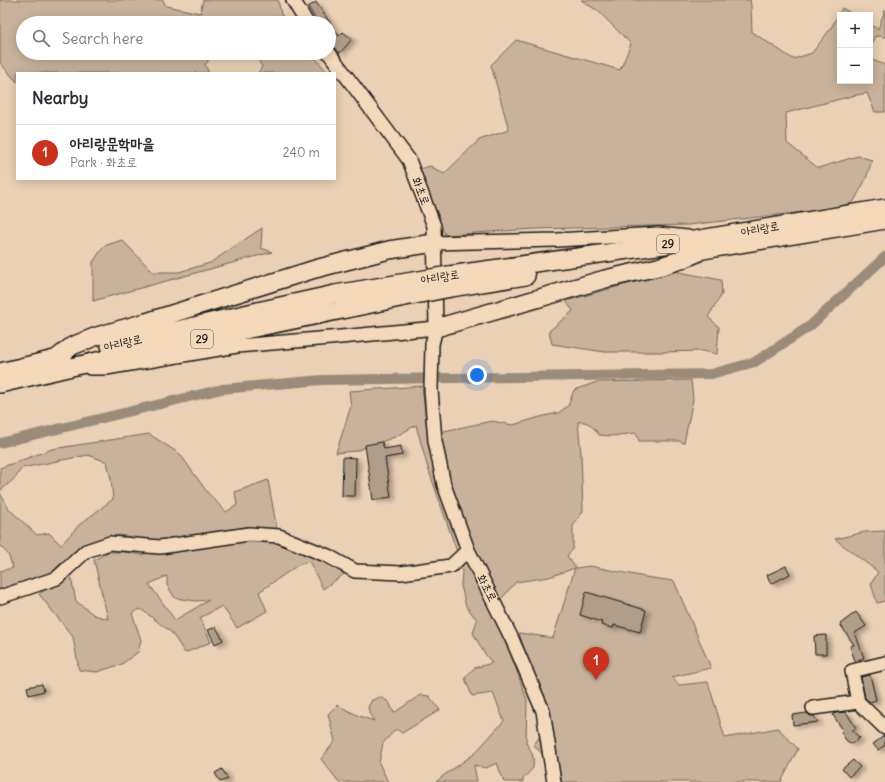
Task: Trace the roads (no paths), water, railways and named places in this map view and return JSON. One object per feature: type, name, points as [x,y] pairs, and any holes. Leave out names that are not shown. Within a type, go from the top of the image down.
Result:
[{"type":"main road","name":"아리랑로","points":[[701,245],[885,208]]},
{"type":"main road","name":"아리랑로","points":[[0,384],[60,363],[335,294],[403,290],[664,245],[701,245],[885,220]]},
{"type":"main road","points":[[60,363],[72,346],[96,336],[315,269],[389,250],[434,243]]},
{"type":"main road","points":[[436,328],[605,279],[658,267],[681,260],[701,245]]},
{"type":"main road","name":"아리랑로","points":[[0,372],[60,363]]},
{"type":"street","points":[[293,0],[303,16]]},
{"type":"street","name":"화초로","points":[[334,60],[409,160],[434,226],[436,328],[432,344],[431,390],[435,441],[444,485],[468,550],[512,639],[542,711],[554,782]]},
{"type":"street","points":[[434,243],[565,240],[658,234],[701,245]]},
{"type":"street","points":[[60,363],[106,368],[237,346],[436,328]]},
{"type":"street","points":[[0,597],[57,578],[86,551],[110,543],[160,548],[249,534],[279,536],[328,556],[355,571],[401,573],[451,566],[468,550]]},
{"type":"street","points":[[885,663],[852,671],[858,702],[885,728]]},
{"type":"street","points":[[813,708],[858,702]]},
{"type":"waterway","points":[[0,443],[222,389],[322,380],[711,374],[755,362],[810,326],[885,257]]},
{"type":"place","name":"아리랑문학마을","points":[[596,680]]}]
